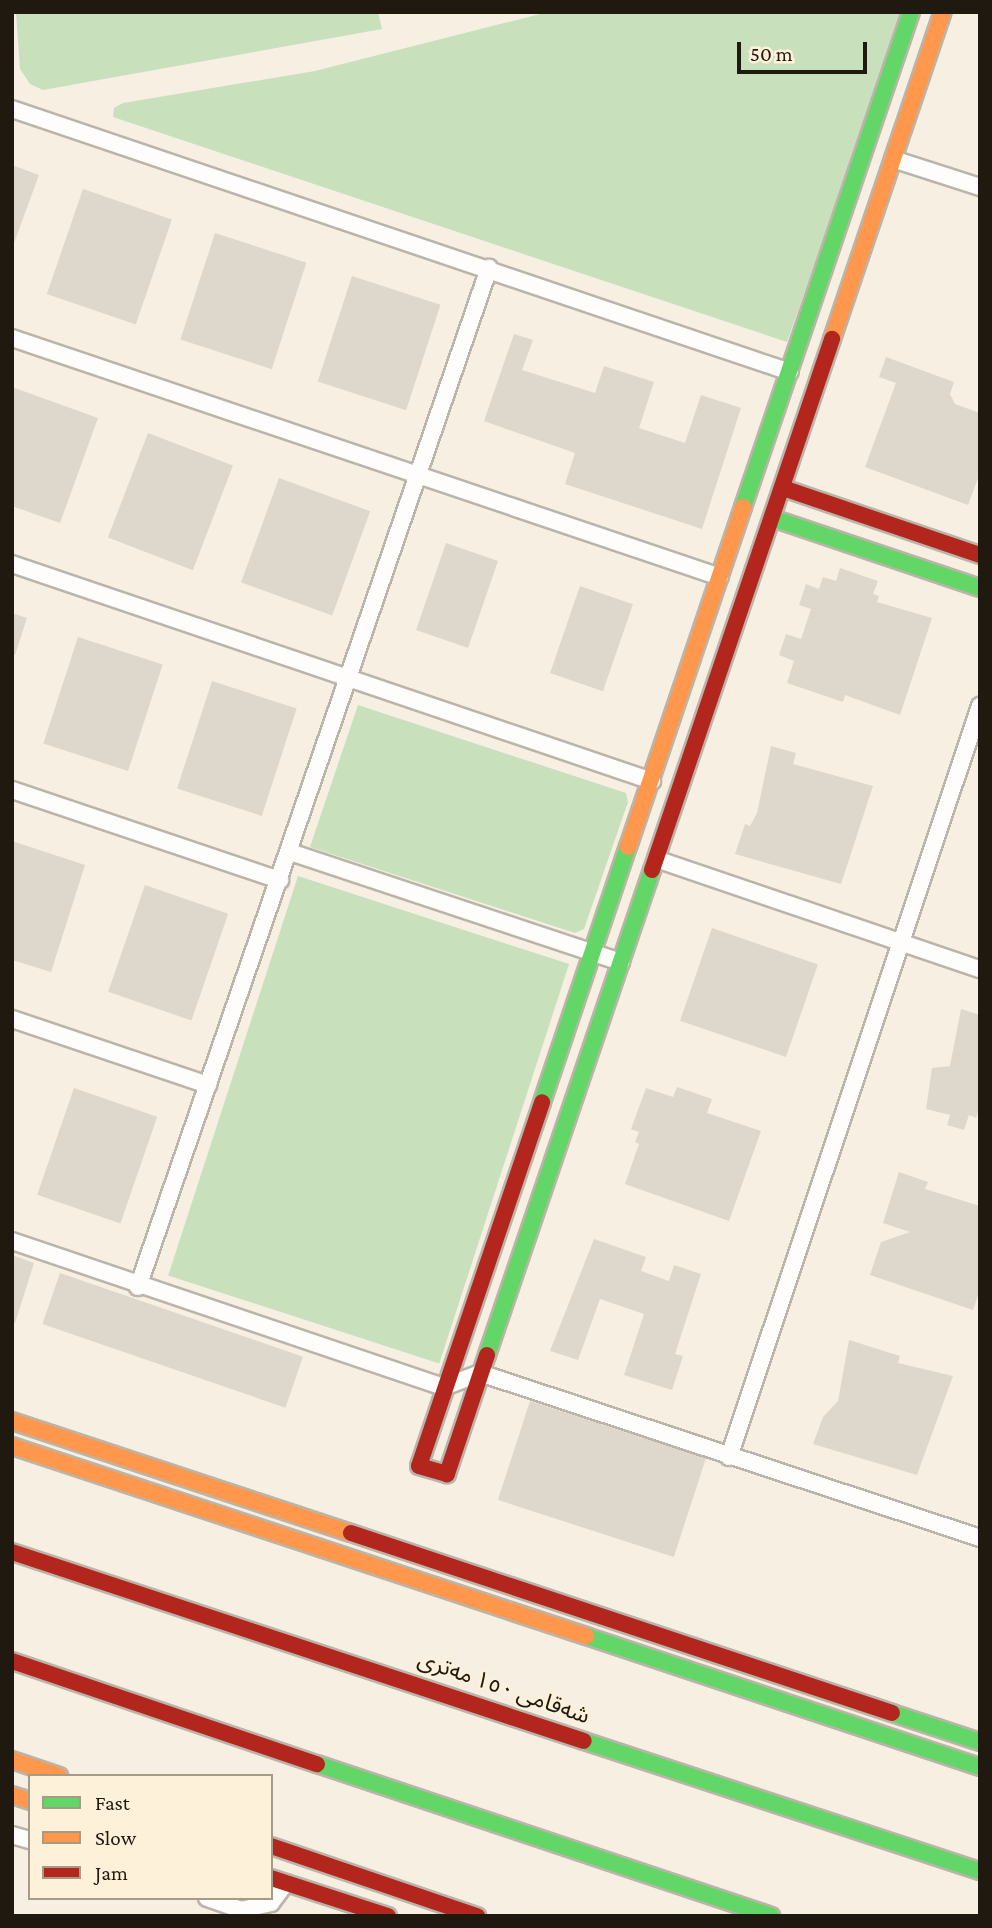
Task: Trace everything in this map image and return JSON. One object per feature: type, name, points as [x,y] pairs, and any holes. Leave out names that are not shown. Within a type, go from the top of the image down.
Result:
[{"type":"main road","points":[[911,12],[813,309],[419,1466],[447,1474],[943,12]]},
{"type":"main road","points":[[813,309],[841,318]]},
{"type":"main road","points":[[783,488],[980,555]]},
{"type":"main road","points":[[772,518],[980,588]]},
{"type":"main road","points":[[12,1421],[980,1742]]},
{"type":"main road","points":[[12,1446],[980,1768]]},
{"type":"main road","name":"شەقامی ١٥٠ مەتری","points":[[12,1552],[980,1871]]},
{"type":"main road","points":[[12,1661],[771,1916]]},
{"type":"main road","points":[[12,1760],[53,1774]]},
{"type":"main road","points":[[273,1847],[477,1916]]},
{"type":"main road","points":[[278,1881],[388,1916]]},
{"type":"street","points":[[12,109],[489,268],[790,372]]},
{"type":"street","points":[[893,159],[980,187]]},
{"type":"street","points":[[138,1287],[290,852],[415,474],[489,268]]},
{"type":"street","points":[[12,338],[720,577]]},
{"type":"street","points":[[12,564],[349,676],[652,781]]},
{"type":"street","points":[[729,1457],[980,706]]},
{"type":"street","points":[[12,790],[280,880]]},
{"type":"street","points":[[290,852],[621,962]]},
{"type":"street","points":[[656,859],[980,969]]},
{"type":"street","points":[[12,1019],[208,1085]]},
{"type":"street","points":[[12,1241],[138,1287],[444,1387],[481,1373],[977,1537],[980,1519]]},
{"type":"street","points":[[212,1900],[241,1910],[271,1903],[272,1900]]},
{"type":"green space","points":[[16,12],[378,12],[382,29],[43,90],[30,84],[20,69]]},
{"type":"green space","points":[[548,12],[904,12],[787,342],[113,117],[114,108],[123,103],[315,71]]},
{"type":"green space","points":[[358,705],[626,793],[628,802],[584,929],[575,933],[310,847]]},
{"type":"green space","points":[[298,876],[569,964],[439,1364],[168,1275]]},
{"type":"building","points":[[12,165],[39,175],[14,243],[12,243]]},
{"type":"building","points":[[83,189],[172,220],[136,325],[47,294]]},
{"type":"building","points":[[215,233],[306,263],[272,369],[180,340]]},
{"type":"building","points":[[352,276],[440,305],[406,410],[318,382]]},
{"type":"building","points":[[514,334],[533,340],[522,370],[595,393],[604,366],[654,382],[639,428],[685,443],[701,395],[741,408],[702,529],[565,484],[575,453],[484,421]]},
{"type":"building","points":[[886,357],[954,382],[950,394],[955,404],[980,413],[980,473],[968,505],[865,467],[896,383],[879,377]]},
{"type":"building","points":[[12,387],[98,418],[60,523],[12,506]]},
{"type":"building","points":[[148,433],[233,466],[193,570],[108,538]]},
{"type":"building","points":[[279,478],[370,511],[332,615],[241,582]]},
{"type":"building","points":[[446,543],[498,561],[468,648],[416,630]]},
{"type":"building","points":[[840,568],[878,581],[873,594],[879,596],[877,602],[932,618],[900,715],[845,695],[843,702],[787,683],[794,661],[779,655],[786,634],[801,639],[811,609],[799,605],[806,584],[819,589],[823,577],[836,581]]},
{"type":"building","points":[[580,586],[633,604],[603,691],[550,673]]},
{"type":"building","points":[[12,613],[27,618],[15,655],[12,654]]},
{"type":"building","points":[[78,637],[163,665],[128,771],[43,744]]},
{"type":"building","points":[[212,681],[297,709],[262,816],[177,788]]},
{"type":"building","points":[[771,746],[796,753],[793,764],[873,786],[841,884],[735,854],[745,824],[750,826],[757,813]]},
{"type":"building","points":[[12,841],[85,865],[51,972],[12,960]]},
{"type":"building","points":[[145,885],[228,914],[191,1020],[108,992]]},
{"type":"building","points":[[712,928],[818,964],[786,1057],[680,1021]]},
{"type":"building","points":[[961,1009],[980,1015],[980,1106],[976,1118],[969,1115],[964,1130],[947,1125],[950,1115],[926,1109],[932,1068],[950,1066]]},
{"type":"building","points":[[677,1087],[712,1099],[707,1113],[761,1131],[729,1221],[625,1184],[639,1144],[635,1142],[639,1132],[631,1129],[646,1088],[673,1097]]},
{"type":"building","points":[[74,1088],[157,1117],[120,1223],[37,1195]]},
{"type":"building","points":[[899,1172],[928,1182],[925,1189],[980,1206],[980,1290],[973,1310],[870,1275],[881,1242],[910,1232],[883,1223]]},
{"type":"building","points":[[594,1239],[646,1257],[641,1271],[669,1281],[674,1265],[701,1274],[675,1354],[683,1356],[672,1390],[624,1375],[644,1314],[600,1299],[578,1360],[550,1351]]},
{"type":"building","points":[[12,1255],[34,1263],[15,1323],[12,1322]]},
{"type":"building","points":[[60,1273],[303,1357],[285,1408],[42,1324]]},
{"type":"building","points":[[849,1340],[900,1356],[898,1363],[953,1376],[917,1475],[813,1444],[823,1417],[838,1401]]},
{"type":"building","points":[[530,1401],[706,1458],[674,1557],[498,1500]]},
{"type":"traffic: fast","points":[[743,507],[911,12]]},
{"type":"traffic: fast","points":[[772,518],[980,588]]},
{"type":"traffic: fast","points":[[542,1102],[628,847]]},
{"type":"traffic: fast","points":[[487,1355],[652,870]]},
{"type":"traffic: fast","points":[[586,1636],[980,1767]]},
{"type":"traffic: fast","points":[[892,1713],[980,1742]]},
{"type":"traffic: fast","points":[[584,1741],[980,1871]]},
{"type":"traffic: fast","points":[[317,1764],[771,1916]]},
{"type":"traffic: slow","points":[[832,339],[943,12]]},
{"type":"traffic: slow","points":[[628,847],[743,507]]},
{"type":"traffic: slow","points":[[12,1421],[351,1533]]},
{"type":"traffic: slow","points":[[12,1446],[586,1636]]},
{"type":"traffic: slow","points":[[12,1760],[53,1774]]},
{"type":"traffic: slow","points":[[12,1795],[28,1800]]},
{"type":"traffic: jam","points":[[652,870],[832,339]]},
{"type":"traffic: jam","points":[[783,488],[980,555]]},
{"type":"traffic: jam","points":[[487,1355],[447,1474],[419,1466],[542,1102]]},
{"type":"traffic: jam","points":[[351,1533],[892,1713]]},
{"type":"traffic: jam","points":[[12,1552],[584,1741]]},
{"type":"traffic: jam","points":[[12,1661],[317,1764]]},
{"type":"traffic: jam","points":[[273,1847],[477,1916]]},
{"type":"traffic: jam","points":[[273,1879],[388,1916]]}]
